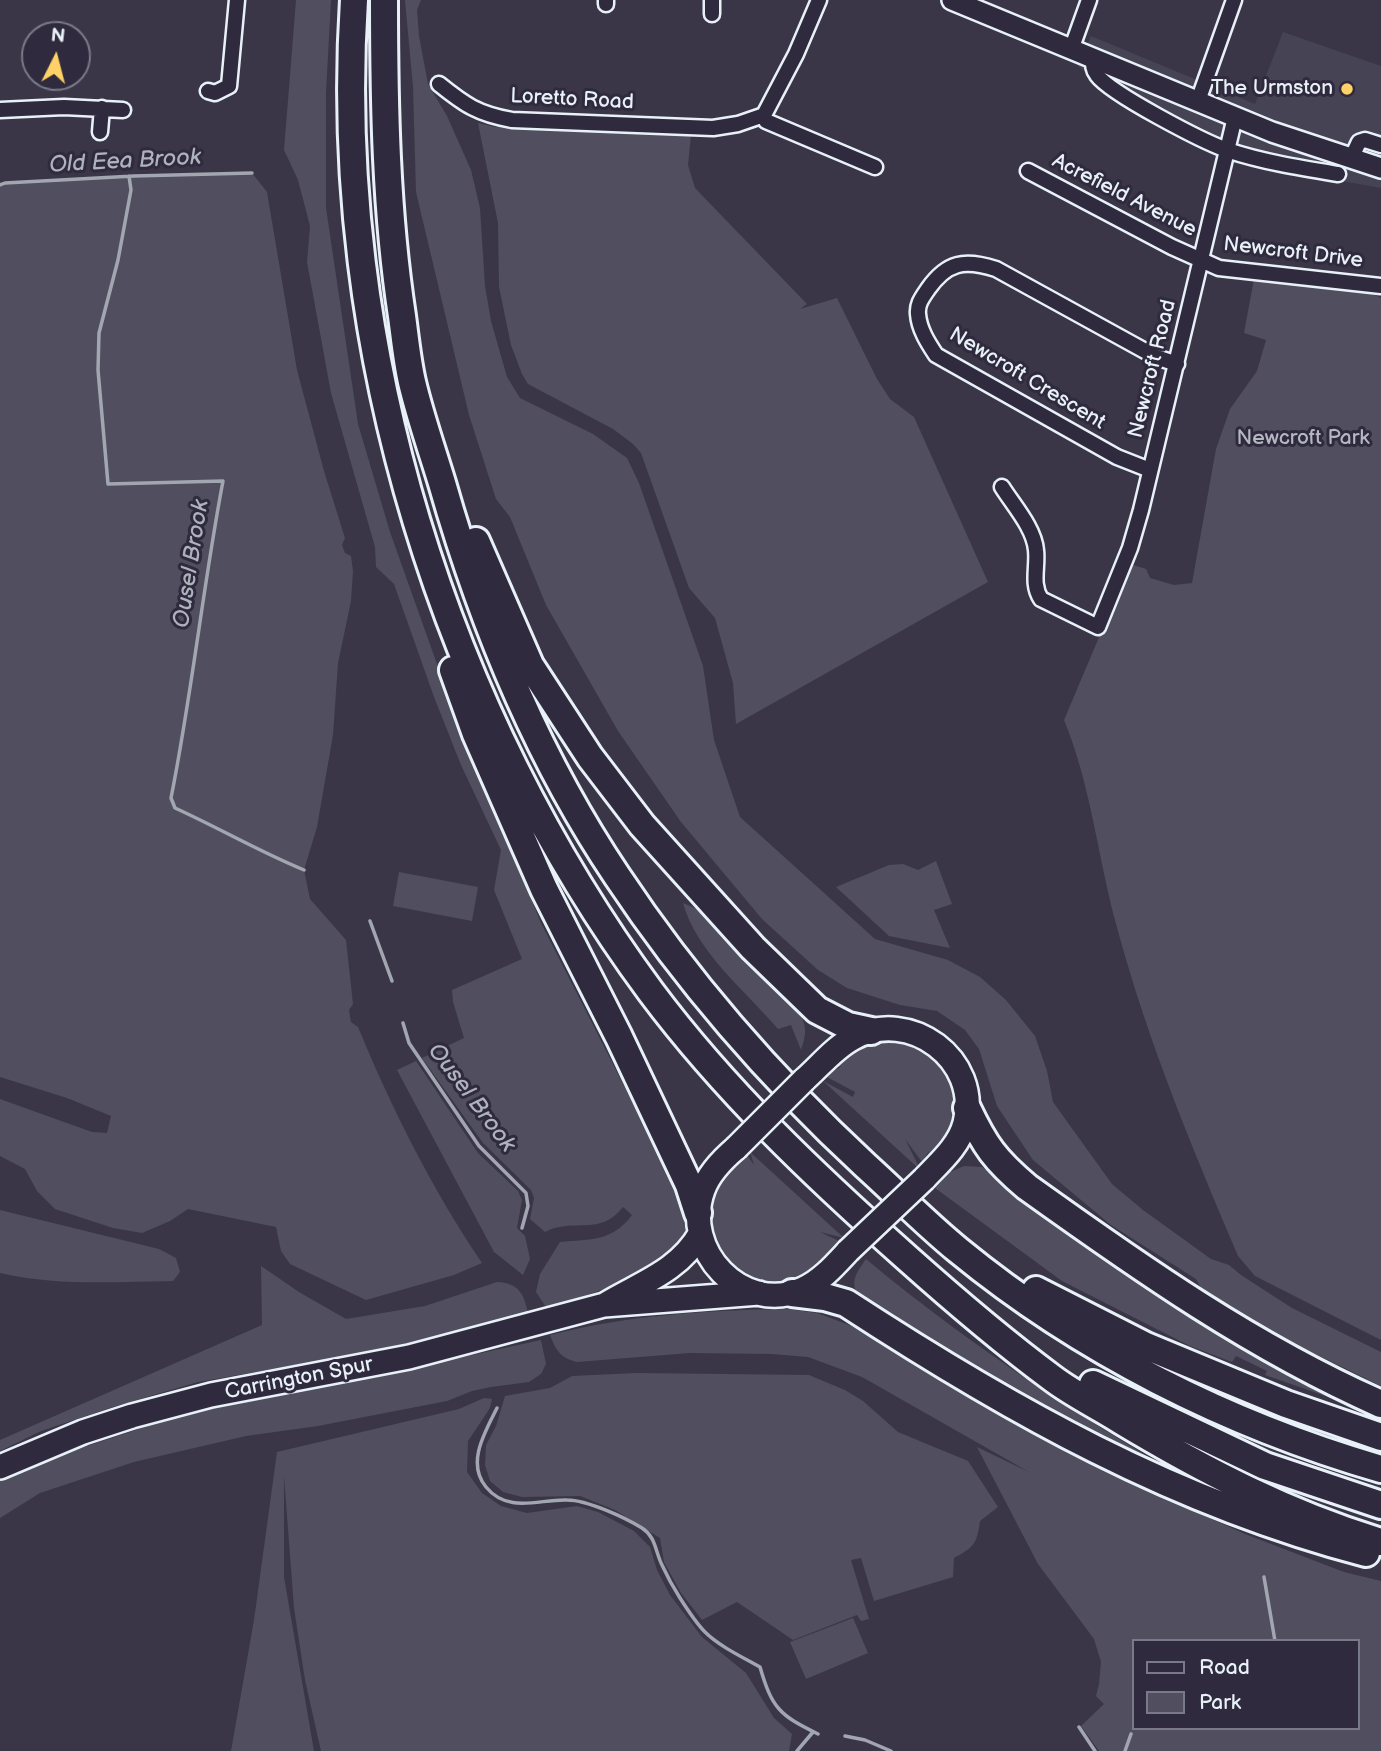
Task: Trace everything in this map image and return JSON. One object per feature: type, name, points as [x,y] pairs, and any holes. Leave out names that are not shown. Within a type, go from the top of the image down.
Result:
[{"type":"highway","points":[[354,0],[352,127],[356,204],[365,285],[382,386],[413,513],[453,631],[496,729],[561,856],[624,952],[708,1062],[782,1142],[856,1213],[941,1288],[1055,1381],[1166,1448],[1260,1497],[1381,1542]]},
{"type":"highway","points":[[384,0],[389,207],[412,382],[456,532],[486,619],[527,714],[614,873],[718,1012],[814,1118],[957,1249],[1033,1306],[1125,1364],[1273,1433],[1381,1469]]},
{"type":"highway","points":[[398,285],[426,396],[460,503],[530,665],[590,757],[642,825],[754,948],[817,1010],[848,1026],[871,1031]]},
{"type":"highway","points":[[413,513],[421,580],[476,734],[544,889],[619,1037],[689,1185],[699,1224]]},
{"type":"highway","points":[[967,1108],[983,1142],[1004,1168],[1046,1201],[1227,1324],[1324,1379],[1381,1404]]},
{"type":"highway","points":[[957,1249],[1146,1346],[1286,1404],[1381,1437]]},
{"type":"highway","points":[[941,1288],[1015,1340],[1108,1393],[1265,1466],[1381,1505]]},
{"type":"highway","points":[[792,1293],[846,1303],[997,1398],[1150,1476],[1275,1527],[1381,1557]]},
{"type":"main road","points":[[952,0],[1362,168]]},
{"type":"main road","points":[[759,1293],[727,1278],[712,1263],[699,1224],[704,1186],[724,1158],[804,1080],[854,1037],[871,1031],[899,1029],[927,1037],[953,1060],[960,1073],[967,1108],[965,1125],[955,1146],[817,1281],[792,1293]]},
{"type":"main road","name":"Carrington Spur","points":[[604,1306],[666,1271],[687,1254],[699,1224]]},
{"type":"main road","name":"Carrington Spur","points":[[0,1467],[83,1432],[132,1416],[211,1395],[410,1357],[604,1306],[759,1293],[792,1293]]},
{"type":"street","points":[[208,91],[215,93],[229,86],[237,0]]},
{"type":"street","points":[[819,0],[796,54],[764,115],[766,121],[875,167]]},
{"type":"street","points":[[1071,50],[1089,0]]},
{"type":"street","points":[[1198,101],[1234,0]]},
{"type":"street","points":[[1093,59],[1094,72],[1100,79],[1128,98],[1226,149],[1288,166],[1362,168],[1359,142],[1365,140],[1381,145]]},
{"type":"street","name":"Loretto Road","points":[[439,84],[464,104],[488,116],[512,120],[713,128],[738,124],[764,115]]},
{"type":"street","points":[[0,110],[39,107],[123,110]]},
{"type":"street","points":[[100,132],[102,108]]},
{"type":"street","name":"Newcroft Road","points":[[1002,487],[1034,540],[1037,550],[1035,585],[1041,599],[1098,627],[1130,548],[1235,117]]},
{"type":"street","name":"Acrefield Avenue","points":[[1028,170],[1172,247],[1201,258]]},
{"type":"street","name":"Newcroft Drive","points":[[1201,258],[1219,268],[1381,286]]},
{"type":"street","name":"Newcroft Crescent","points":[[1150,470],[1117,457],[936,355],[920,327],[919,303],[939,273],[954,265],[982,264],[996,269],[1156,357],[1177,363]]},
{"type":"shaded area","points":[[1283,32],[1381,66],[1381,188],[1281,170],[1130,107],[1078,66],[1091,36],[1255,104]]},
{"type":"green space","points":[[296,0],[331,0],[326,93],[326,208],[358,424],[390,532],[458,723],[541,923],[667,1170],[678,1185],[690,1218],[686,1236],[674,1252],[656,1265],[608,1288],[546,1307],[536,1292],[540,1274],[560,1242],[609,1235],[632,1215],[623,1207],[614,1216],[596,1224],[566,1226],[545,1232],[530,1219],[534,1198],[531,1190],[483,1143],[422,1058],[464,1038],[452,990],[522,959],[494,890],[501,850],[461,765],[394,584],[376,567],[375,547],[331,393],[307,262],[310,226],[298,180],[284,150]]},
{"type":"green space","points":[[405,0],[421,0],[417,10],[419,36],[428,84],[447,116],[471,170],[480,208],[485,286],[491,321],[507,377],[520,398],[593,434],[627,458],[639,483],[703,666],[714,740],[740,817],[875,939],[948,960],[980,977],[1006,1000],[1035,1036],[1047,1071],[1053,1102],[1112,1184],[1211,1259],[1229,1265],[1292,1308],[1381,1352],[1381,1386],[1262,1328],[1231,1308],[1206,1297],[1196,1279],[1111,1225],[1033,1160],[997,1106],[979,1049],[965,1030],[937,1011],[900,1005],[847,988],[818,970],[762,919],[681,822],[618,731],[546,605],[510,517],[496,499],[469,415],[416,192],[413,87]]},
{"type":"green space","points":[[478,123],[518,129],[691,135],[688,165],[695,188],[807,304],[800,309],[837,298],[877,379],[890,399],[914,417],[988,582],[736,724],[733,683],[715,618],[689,588],[641,453],[613,429],[528,384],[522,374],[511,345],[499,287],[498,223]]},
{"type":"green space","points":[[252,173],[267,192],[297,370],[345,538],[342,545],[345,553],[351,556],[353,571],[351,601],[338,663],[333,735],[317,827],[304,870],[310,899],[346,940],[353,1004],[349,1010],[351,1022],[358,1027],[399,1118],[430,1177],[482,1263],[454,1275],[366,1300],[290,1264],[281,1251],[276,1227],[188,1209],[170,1221],[142,1233],[113,1228],[55,1209],[37,1191],[25,1169],[0,1156],[0,1099],[92,1132],[107,1133],[111,1116],[67,1098],[0,1077],[0,185],[134,176]]},
{"type":"green space","name":"Newcroft Park","points":[[1254,279],[1339,287],[1381,298],[1381,1340],[1255,1276],[1238,1256],[1188,1136],[1143,1014],[1111,905],[1088,798],[1064,720],[1130,564],[1146,569],[1150,578],[1174,585],[1192,583],[1216,449],[1230,409],[1257,371],[1266,340],[1244,333]]},
{"type":"green space","points":[[936,861],[952,904],[934,910],[950,948],[889,936],[836,887],[889,865],[903,864],[918,870]]},
{"type":"green space","points":[[399,872],[478,887],[472,921],[393,906]]},
{"type":"green space","points":[[683,903],[702,911],[797,1010],[805,1029],[801,1050],[791,1025],[778,1029],[723,970],[699,938]]},
{"type":"green space","points":[[875,1040],[894,1041],[927,1052],[950,1075],[956,1091],[957,1108],[952,1128],[926,1162],[929,1151],[922,1162],[905,1139],[917,1167],[823,1081],[853,1097],[855,1092],[825,1076],[842,1066],[826,1071],[858,1046]]},
{"type":"green space","points":[[416,1061],[478,1153],[518,1191],[522,1200],[517,1228],[525,1236],[530,1259],[523,1275],[494,1252],[397,1070]]},
{"type":"green space","points":[[750,1152],[844,1238],[820,1232],[841,1242],[840,1245],[812,1273],[788,1283],[758,1282],[736,1272],[713,1244],[708,1206],[718,1181],[738,1158],[740,1160],[747,1155],[754,1165]]},
{"type":"green space","points":[[964,1166],[982,1167],[990,1172],[1036,1208],[1334,1393],[1331,1398],[1265,1375],[1267,1371],[1236,1356],[1232,1362],[1190,1346],[1062,1281],[935,1188],[950,1172]]},
{"type":"green space","points":[[0,1210],[159,1249],[176,1258],[180,1272],[173,1281],[108,1282],[64,1282],[0,1273]]},
{"type":"green space","points":[[866,1259],[992,1355],[1124,1442],[1215,1497],[1090,1440],[860,1301],[854,1284]]},
{"type":"green space","points":[[261,1266],[346,1319],[425,1306],[497,1282],[510,1284],[519,1290],[528,1313],[450,1334],[353,1355],[198,1382],[41,1431],[0,1451],[0,1440],[262,1325]]},
{"type":"green space","points":[[788,1309],[817,1313],[857,1328],[1026,1429],[1150,1491],[1245,1534],[1344,1572],[1381,1581],[1381,1751],[1099,1751],[1081,1726],[1104,1704],[1096,1696],[1101,1662],[1094,1639],[1038,1564],[977,1447],[1029,1472],[862,1377],[808,1357],[690,1353],[577,1362],[560,1353],[550,1335],[639,1318],[698,1312]]},
{"type":"green space","points":[[541,1340],[546,1364],[541,1374],[529,1382],[491,1387],[447,1401],[318,1426],[246,1436],[134,1462],[40,1493],[0,1518],[0,1480],[63,1454],[148,1426],[230,1404],[339,1384]]},
{"type":"green space","points":[[636,1373],[809,1375],[845,1390],[863,1401],[898,1432],[968,1461],[998,1507],[980,1521],[973,1544],[954,1558],[953,1577],[874,1601],[861,1558],[851,1560],[869,1619],[861,1621],[857,1615],[793,1640],[737,1602],[702,1620],[681,1593],[664,1562],[660,1538],[615,1510],[580,1496],[522,1497],[503,1492],[490,1481],[485,1465],[486,1445],[496,1426],[505,1396],[550,1388],[572,1376]]},
{"type":"green space","points":[[484,1398],[492,1399],[490,1408],[468,1441],[467,1472],[482,1493],[501,1506],[527,1513],[577,1506],[598,1512],[634,1531],[650,1547],[657,1570],[670,1595],[702,1637],[746,1673],[774,1718],[792,1734],[789,1751],[321,1751],[305,1680],[294,1608],[284,1476],[284,1577],[314,1751],[231,1751],[254,1620],[277,1452],[459,1409]]},
{"type":"green space","points":[[853,1618],[868,1653],[806,1679],[790,1642]]},
{"type":"waterway","name":"Ousel Brook","points":[[0,185],[134,176],[252,173]]},
{"type":"waterway","name":"Ousel Brook","points":[[129,176],[131,190],[118,260],[99,333],[98,370],[108,484],[223,481],[171,798],[175,808],[304,870]]},
{"type":"waterway","name":"Ousel Brook","points":[[370,921],[392,981]]},
{"type":"waterway","name":"Ousel Brook","points":[[403,1023],[409,1043],[479,1146],[526,1193],[528,1206],[522,1228]]},
{"type":"waterway","name":"Ousel Brook","points":[[497,1408],[483,1437],[478,1458],[480,1478],[486,1487],[495,1495],[514,1503],[556,1500],[585,1503],[616,1514],[642,1528],[653,1540],[675,1590],[702,1628],[724,1647],[760,1667],[773,1701],[779,1709],[818,1734]]},
{"type":"waterway","points":[[1264,1577],[1275,1639]]},
{"type":"waterway","points":[[1079,1727],[1095,1751]]},
{"type":"waterway","points":[[797,1751],[813,1732]]},
{"type":"waterway","points":[[1125,1751],[1131,1734]]},
{"type":"waterway","points":[[845,1736],[865,1740],[891,1751]]},
{"type":"place","name":"The Urmston","points":[[1347,89]]},
{"type":"water label","name":"Old Eea Brook","points":[[125,162]]}]
